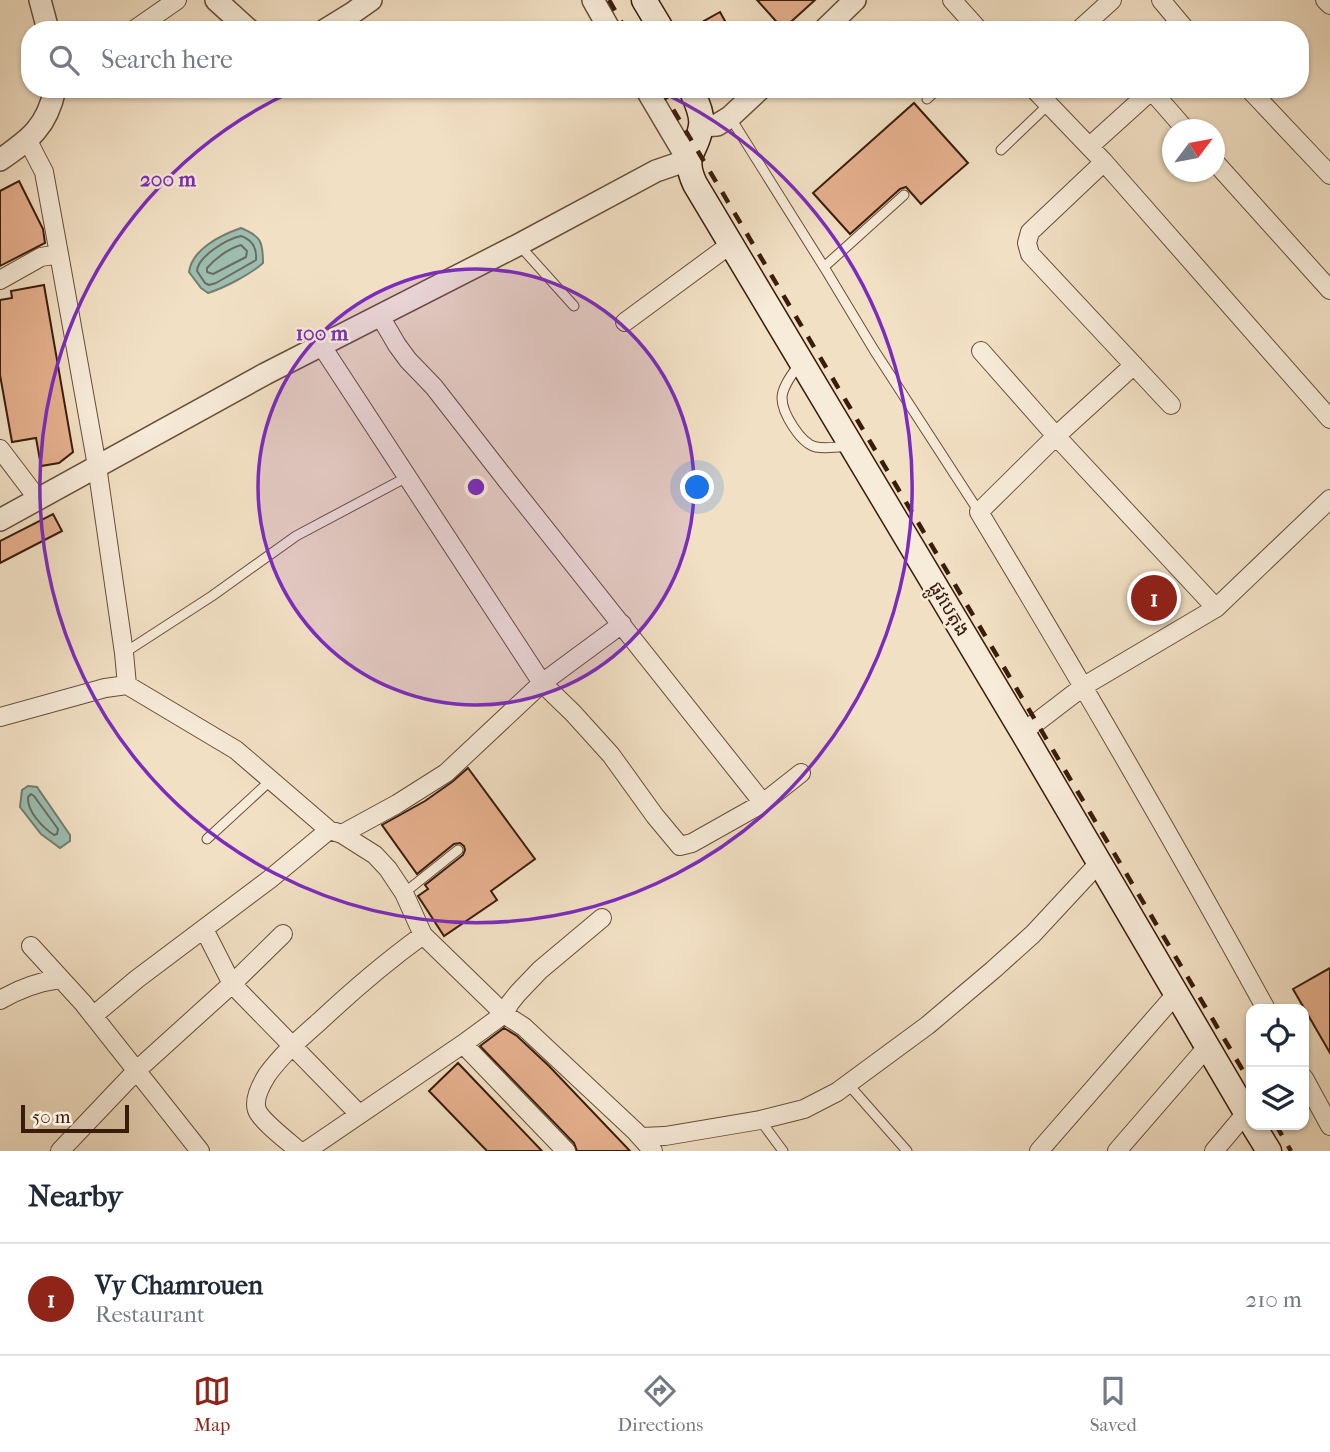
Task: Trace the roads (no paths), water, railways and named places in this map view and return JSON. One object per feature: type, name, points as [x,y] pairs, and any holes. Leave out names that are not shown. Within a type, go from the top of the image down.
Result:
[{"type":"main road","points":[[644,0],[657,21]]},
{"type":"main road","points":[[688,160],[701,126],[701,116],[694,98]]},
{"type":"main road","name":"ផ្លូវបេតុង","points":[[688,160],[689,172],[695,184],[1022,731],[1246,1113]]},
{"type":"main road","name":"ផ្លូវបេតុង","points":[[1256,1130],[1269,1151]]},
{"type":"street","points":[[40,0],[46,21]]},
{"type":"street","points":[[147,21],[177,0]]},
{"type":"street","points":[[216,0],[239,21]]},
{"type":"street","points":[[340,21],[371,0]]},
{"type":"street","points":[[593,0],[605,21]]},
{"type":"street","points":[[833,21],[855,0]]},
{"type":"street","points":[[952,0],[971,21]]},
{"type":"street","points":[[1089,21],[1112,0]]},
{"type":"street","points":[[1161,0],[1178,21]]},
{"type":"street","points":[[1325,0],[1330,5]]},
{"type":"street","points":[[0,160],[28,141],[43,121],[53,98]]},
{"type":"street","points":[[0,520],[265,374],[656,171],[688,160],[651,98]]},
{"type":"street","points":[[701,126],[717,125],[750,98]]},
{"type":"street","points":[[1043,98],[1090,146],[1330,419]]},
{"type":"street","points":[[1090,146],[1143,98]]},
{"type":"street","points":[[1159,98],[1177,119]]},
{"type":"street","points":[[1257,98],[1330,176]]},
{"type":"street","points":[[28,141],[44,172],[60,254],[97,466],[127,685]]},
{"type":"street","points":[[1104,162],[1030,232],[1027,243],[1030,254],[1171,405]]},
{"type":"street","points":[[1225,173],[1330,290]]},
{"type":"street","points":[[625,322],[731,244]]},
{"type":"street","points":[[0,279],[41,257],[60,254]]},
{"type":"street","points":[[380,316],[408,360],[435,387],[763,803]]},
{"type":"street","points":[[321,345],[542,683],[611,755],[680,846],[692,843],[763,803],[802,773]]},
{"type":"street","points":[[981,351],[1216,608]]},
{"type":"street","points":[[1134,365],[1056,436],[979,512],[1084,686],[1263,1004]]},
{"type":"street","points":[[0,449],[38,499]]},
{"type":"street","points":[[1022,731],[1084,686],[1216,608],[1330,499]]},
{"type":"street","points":[[93,1016],[137,979],[336,832],[397,804],[446,773],[542,683],[622,624]]},
{"type":"street","points":[[0,717],[105,688],[127,685],[236,750],[336,832],[375,855],[404,893],[423,935],[504,1014],[524,1027],[653,1151]]},
{"type":"street","points":[[641,1137],[673,1135],[760,1120],[804,1109],[837,1092],[928,1025],[993,970],[1033,934],[1098,864]]},
{"type":"street","points":[[423,935],[331,1010],[266,1076],[257,1096],[257,1109],[265,1120],[308,1150],[504,1014],[517,993],[540,970],[602,918]]},
{"type":"street","points":[[204,929],[232,984],[359,1114]]},
{"type":"street","points":[[60,1151],[137,1070],[283,934]]},
{"type":"street","points":[[31,946],[137,1070],[196,1150]]},
{"type":"street","points":[[0,1000],[42,981],[60,979]]},
{"type":"street","points":[[1039,1151],[1176,994]]},
{"type":"street","points":[[463,1044],[566,1151]]},
{"type":"street","points":[[1116,1151],[1207,1047]]},
{"type":"street","points":[[1309,1087],[1330,1126]]},
{"type":"street","points":[[1214,1151],[1246,1123]]},
{"type":"lane","points":[[1001,150],[1049,104]]},
{"type":"lane","points":[[730,117],[874,350],[979,512]]},
{"type":"lane","points":[[824,267],[904,195]]},
{"type":"lane","points":[[519,244],[574,306]]},
{"type":"lane","points":[[800,361],[782,397],[786,414],[799,435],[812,446],[851,446]]},
{"type":"lane","points":[[124,653],[212,596],[296,536],[407,477]]},
{"type":"lane","points":[[207,839],[271,781]]},
{"type":"lane","points":[[404,893],[458,850]]},
{"type":"lane","points":[[848,1084],[907,1151]]},
{"type":"lane","points":[[760,1120],[783,1151]]},
{"type":"water","points":[[241,228],[260,241],[263,263],[252,272],[208,293],[189,272],[191,264],[209,244]]},
{"type":"water","points":[[28,786],[37,787],[70,835],[70,841],[60,848],[41,834],[20,807],[22,790]]},
{"type":"railway","points":[[609,0],[621,21]]},
{"type":"railway","points":[[666,98],[1246,1076]]},
{"type":"railway","points":[[1279,1130],[1291,1151]]},
{"type":"place","name":"Vy Chamrouen","points":[[1154,598]]}]
